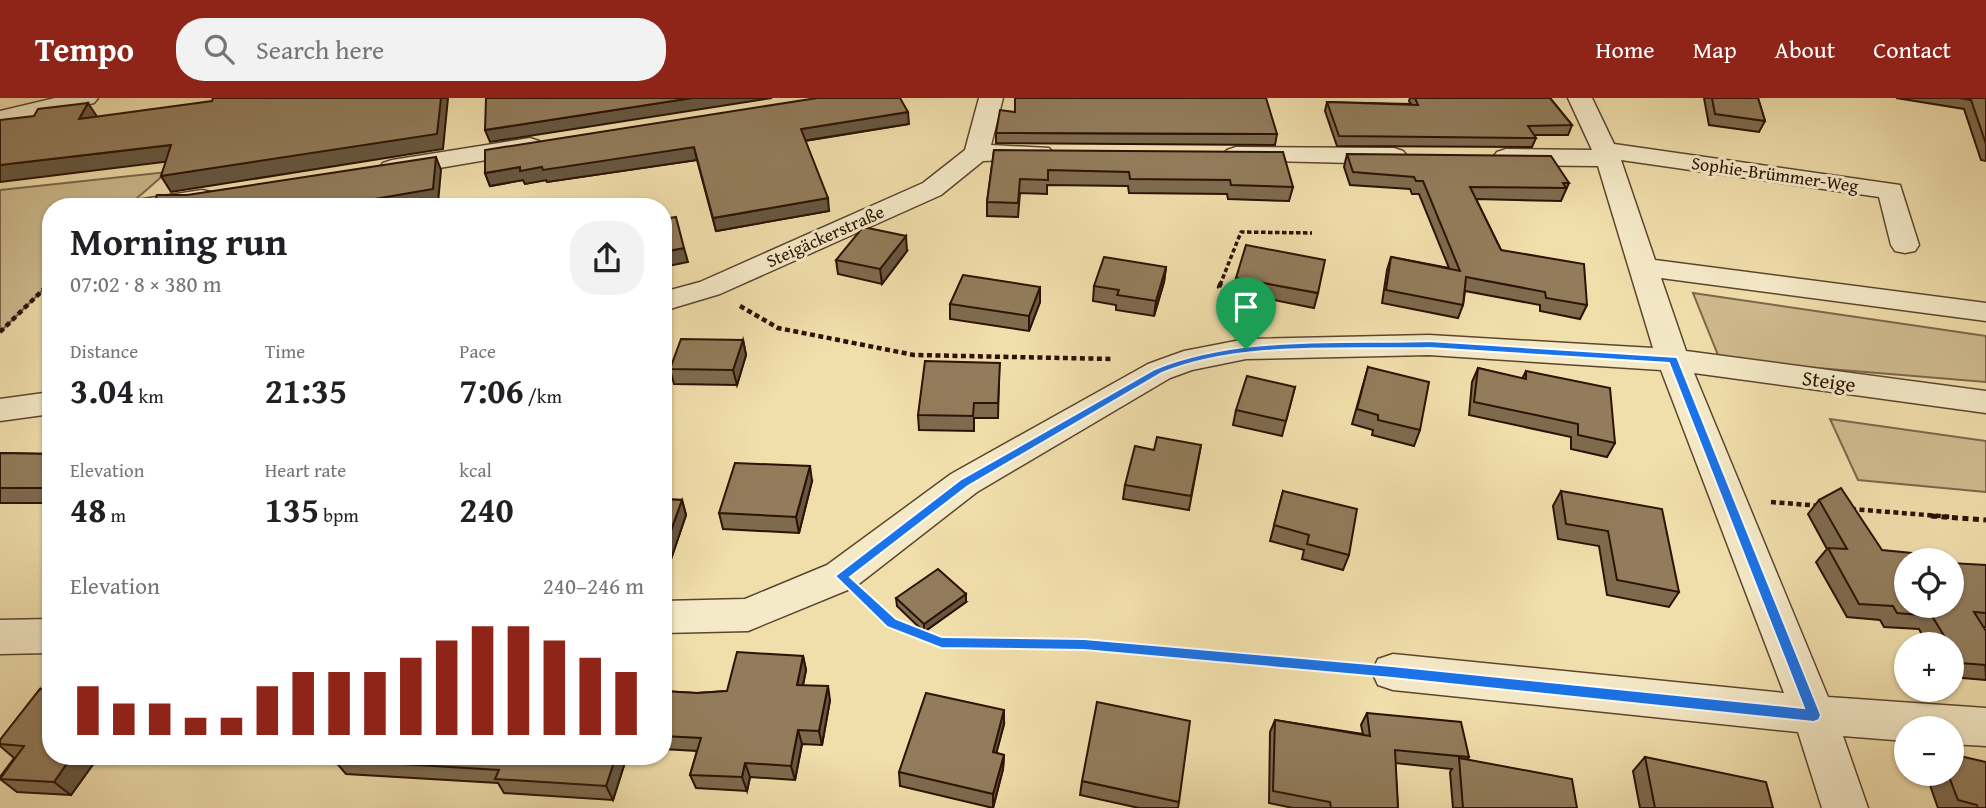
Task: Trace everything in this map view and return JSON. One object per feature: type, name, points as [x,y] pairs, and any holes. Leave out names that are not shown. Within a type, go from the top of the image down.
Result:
[{"type":"street","points":[[0,118],[86,98]]},
{"type":"street","points":[[991,98],[977,153],[1070,153]]},
{"type":"street","points":[[1580,98],[1607,154],[1673,360],[1814,715],[1845,808]]},
{"type":"street","points":[[367,172],[559,141]]},
{"type":"street","name":"Steigäckerstraße","points":[[672,299],[709,288],[932,189],[977,153]]},
{"type":"street","points":[[1487,157],[1607,154]]},
{"type":"street","name":"Sophie-Brümmer-Weg","points":[[1607,154],[1891,191],[1905,245]]},
{"type":"street","points":[[1205,155],[1420,156]]},
{"type":"street","points":[[202,198],[229,194]]},
{"type":"street","points":[[1643,267],[1986,312]]},
{"type":"street","name":"Steige","points":[[672,617],[748,615],[841,576],[964,483],[1159,371],[1184,361],[1246,349],[1429,345],[1673,360],[1986,402]]},
{"type":"street","points":[[0,410],[42,404]]},
{"type":"street","points":[[0,637],[42,636]]},
{"type":"street","points":[[1392,672],[1814,715],[1986,727]]},
{"type":"path","points":[[1246,349],[1243,309],[1219,287],[1241,232],[1312,233]]},
{"type":"path","points":[[709,288],[778,328],[830,340],[914,355],[1135,359],[1159,371]]},
{"type":"path","points":[[0,332],[42,291]]},
{"type":"path","points":[[1728,499],[1823,506]]},
{"type":"path","points":[[1850,509],[1986,520]]},
{"type":"path","points":[[841,576],[892,623],[941,643],[1084,645],[1392,672]]},
{"type":"shaded area","points":[[167,172],[137,198],[42,198],[42,291],[0,332],[0,190]]},
{"type":"shaded area","points":[[1693,293],[1986,336],[1986,382],[1720,360]]},
{"type":"shaded area","points":[[1830,419],[1986,441],[1986,492],[1858,480]]},
{"type":"building","points":[[213,98],[441,98],[437,134],[161,176],[171,145],[0,165],[0,120],[34,116],[38,109],[88,103],[79,119],[212,101]]},
{"type":"building","points":[[486,98],[692,98],[485,130]]},
{"type":"building","points":[[817,98],[900,98],[908,112],[801,129],[828,198],[713,218],[694,147],[543,170],[542,167],[520,171],[520,167],[485,173],[485,150]]},
{"type":"building","points":[[1015,98],[1266,98],[1277,134],[996,133],[1000,110],[1015,112]]},
{"type":"building","points":[[1415,98],[1550,98],[1572,125],[1528,126],[1536,138],[1339,136],[1327,102],[1418,105]]},
{"type":"building","points":[[1712,98],[1758,98],[1765,121],[1715,114]]},
{"type":"building","points":[[1959,98],[1986,98],[1986,144],[1971,100]]},
{"type":"building","points":[[994,150],[1283,152],[1293,187],[1231,185],[1230,180],[1130,179],[1129,172],[1048,170],[1048,180],[1020,179],[1018,203],[987,202]]},
{"type":"building","points":[[1347,154],[1551,156],[1569,183],[1563,183],[1566,188],[1470,187],[1501,250],[1584,264],[1587,305],[1546,298],[1545,292],[1466,277],[1463,305],[1386,290],[1391,257],[1460,271],[1423,181],[1416,181],[1414,177],[1353,172]]},
{"type":"building","points":[[436,157],[433,189],[381,198],[156,198],[157,195],[187,195]]},
{"type":"building","points":[[676,217],[684,248],[672,250],[672,218]]},
{"type":"building","points":[[863,227],[906,236],[880,269],[836,260]]},
{"type":"building","points":[[1246,245],[1325,260],[1318,293],[1236,278]]},
{"type":"building","points":[[1104,257],[1166,267],[1156,301],[1117,295],[1119,290],[1094,286]]},
{"type":"building","points":[[963,275],[1040,287],[1029,316],[950,304]]},
{"type":"building","points":[[681,339],[743,340],[733,370],[672,369]]},
{"type":"building","points":[[925,361],[1000,363],[998,403],[974,403],[973,416],[918,415]]},
{"type":"building","points":[[1368,367],[1429,382],[1420,430],[1378,420],[1378,415],[1357,409]]},
{"type":"building","points":[[1478,368],[1526,379],[1526,371],[1610,388],[1615,443],[1578,435],[1578,424],[1474,402]]},
{"type":"building","points":[[1247,376],[1295,387],[1286,421],[1236,410]]},
{"type":"building","points":[[1157,437],[1201,445],[1191,496],[1125,485],[1135,446],[1154,450]]},
{"type":"building","points":[[0,453],[42,454],[42,488],[0,488]]},
{"type":"building","points":[[735,463],[810,466],[796,517],[719,513]]},
{"type":"building","points":[[1841,488],[1882,550],[1894,551],[1894,608],[1859,604],[1828,548],[1847,549],[1819,500]]},
{"type":"building","points":[[1283,491],[1357,509],[1349,555],[1307,544],[1309,535],[1274,525]]},
{"type":"building","points":[[1561,491],[1662,509],[1679,592],[1617,580],[1608,531],[1566,524]]},
{"type":"building","points":[[672,499],[682,500],[672,528]]},
{"type":"building","points":[[1964,564],[1986,565],[1986,613],[1974,612],[1986,631],[1986,665],[1964,663],[1964,632],[1942,632],[1933,618],[1964,618]]},
{"type":"building","points":[[938,569],[966,594],[924,624],[896,598]]},
{"type":"building","points":[[737,652],[803,656],[797,685],[828,686],[819,731],[798,730],[791,766],[745,763],[742,777],[690,775],[701,738],[672,736],[672,692],[727,691]]},
{"type":"building","points":[[42,689],[42,765],[66,765],[54,782],[0,779],[24,746],[0,744],[0,740]]},
{"type":"building","points":[[926,693],[1004,710],[993,752],[1004,755],[993,794],[899,772]]},
{"type":"building","points":[[1097,702],[1190,721],[1179,802],[1082,781]]},
{"type":"building","points":[[1367,713],[1461,722],[1469,757],[1395,750],[1398,808],[1331,808],[1330,802],[1273,791],[1275,720],[1370,736]]},
{"type":"building","points":[[1645,757],[1766,782],[1773,808],[1655,808]]},
{"type":"building","points":[[1964,757],[1986,762],[1986,808],[1978,808],[1977,805],[1958,800],[1953,786],[1964,786]]},
{"type":"building","points":[[1459,758],[1572,779],[1577,808],[1463,808]]},
{"type":"building","points":[[416,765],[613,765],[606,786],[495,779],[499,770]]},
{"type":"route","points":[[1429,345],[1673,360],[1814,715],[1392,672],[1084,645],[941,643],[892,623],[841,576],[964,483],[1159,371],[1184,361],[1246,349],[1429,345]]}]
